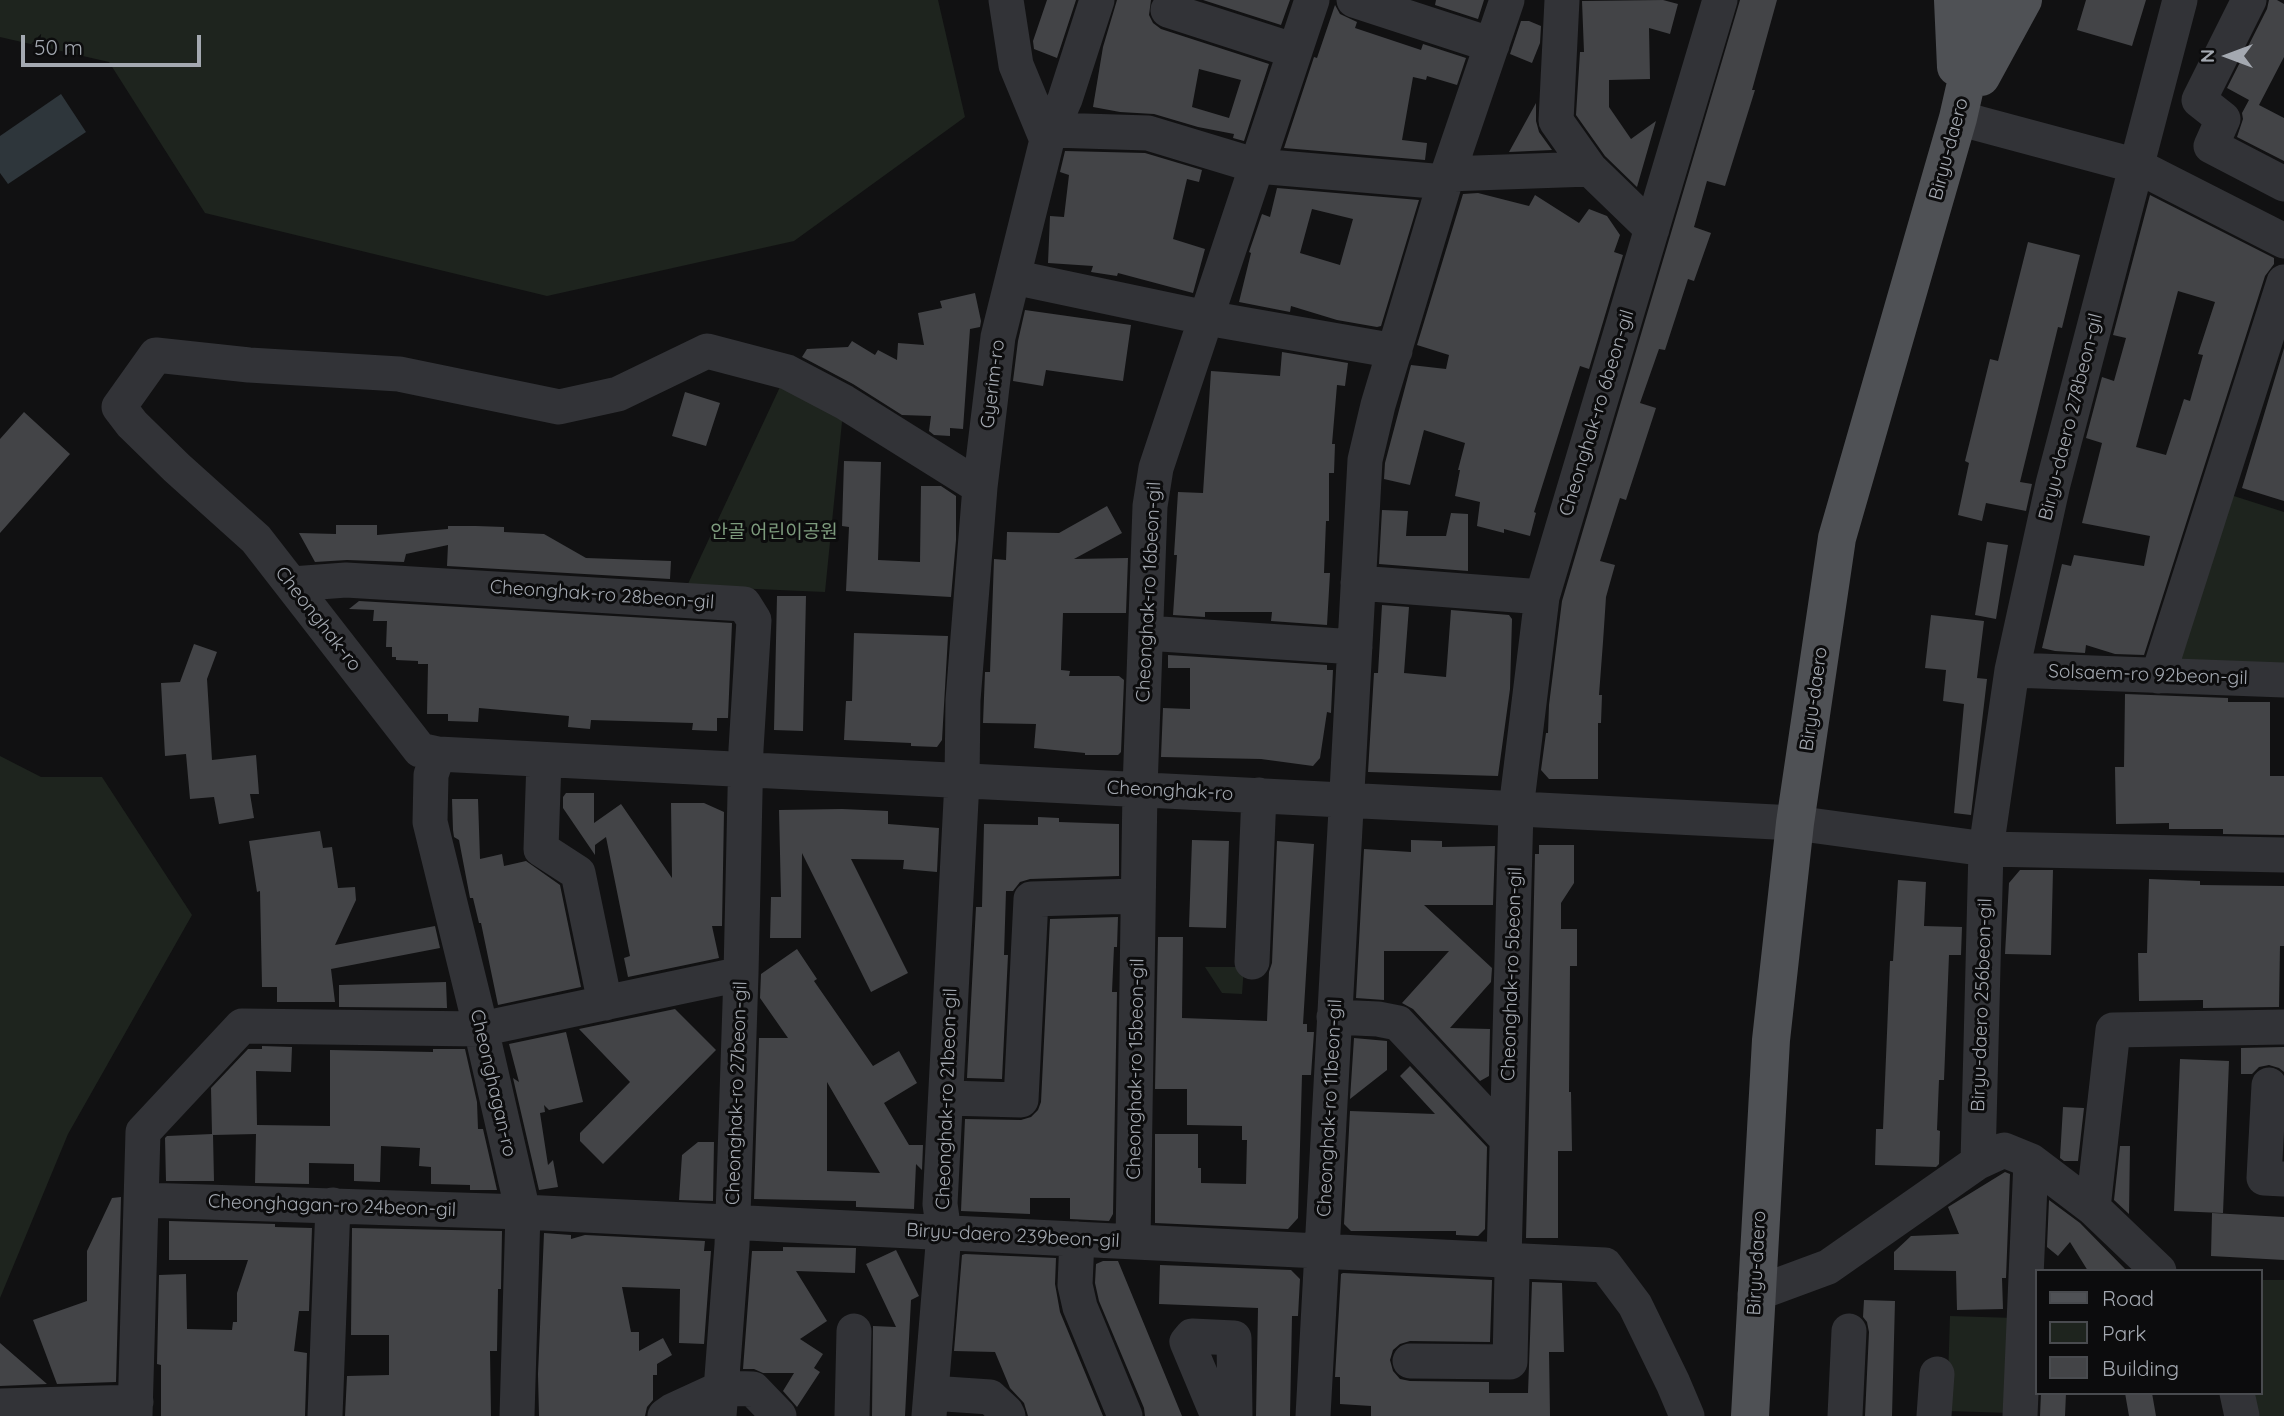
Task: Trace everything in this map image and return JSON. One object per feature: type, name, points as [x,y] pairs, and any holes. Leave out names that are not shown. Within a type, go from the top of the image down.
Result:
[{"type":"main road","points":[[1953,0],[1958,118]]},
{"type":"main road","name":"Biryu-daero","points":[[1750,1416],[1771,1040],[1795,823],[1837,538],[1958,118],[1985,0]]},
{"type":"main road","points":[[1958,118],[2023,0]]},
{"type":"street","points":[[1006,0],[1016,65],[1049,135],[1148,133],[1257,166],[1446,178],[1590,169]]},
{"type":"street","name":"Gyerim-ro","points":[[962,781],[963,700],[980,487],[998,337],[1049,135],[1065,99],[1097,0]]},
{"type":"street","name":"Cheonghak-ro 16beon-gil","points":[[1140,789],[1150,506],[1156,468],[1312,0]]},
{"type":"street","points":[[1354,0],[1492,46]]},
{"type":"street","name":"Cheonghak-ro 11beon-gil","points":[[1313,1416],[1365,460],[1446,178],[1507,0]]},
{"type":"street","points":[[1562,0],[1556,121],[1590,169],[1652,229]]},
{"type":"street","name":"Cheonghak-ro 6beon-gil","points":[[1516,809],[1542,597],[1720,0]]},
{"type":"street","name":"Biryu-daero 278beon-gil","points":[[2012,670],[2053,484],[2180,0]]},
{"type":"street","points":[[2249,0],[2199,100],[2223,119],[2211,146],[2284,184]]},
{"type":"street","points":[[1168,10],[1295,51]]},
{"type":"street","points":[[1958,118],[2137,166],[2284,241]]},
{"type":"street","points":[[1013,277],[1207,318],[1395,351]]},
{"type":"street","points":[[2158,676],[2284,282]]},
{"type":"street","name":"Cheonghak-ro","points":[[980,487],[844,402],[787,372],[706,351],[618,394],[559,407],[399,374],[249,365],[156,355],[119,407],[132,424],[177,468],[256,539],[420,750],[438,754],[544,760],[1795,823]]},
{"type":"street","name":"Cheonghak-ro 28beon-gil","points":[[292,584],[346,579],[744,604],[754,620],[746,770]]},
{"type":"street","points":[[1358,583],[1542,597]]},
{"type":"street","points":[[1146,633],[1354,647]]},
{"type":"street","name":"Solsaem-ro 92beon-gil","points":[[2012,670],[2284,680]]},
{"type":"street","name":"Biryu-daero 256beon-gil","points":[[1978,1162],[1986,849],[2012,670]]},
{"type":"street","name":"Cheonghagan-ro","points":[[438,754],[431,775],[430,822],[523,1212],[517,1416]]},
{"type":"street","points":[[544,760],[541,849],[578,873],[605,1003]]},
{"type":"street","name":"Cheonghak-ro 27beon-gil","points":[[720,1402],[733,1223],[746,770]]},
{"type":"street","name":"Cheonghak-ro 21beon-gil","points":[[930,1404],[944,1233],[940,1204],[962,781]]},
{"type":"street","name":"Cheonghak-ro 15beon-gil","points":[[1133,1242],[1140,789]]},
{"type":"street","points":[[1252,962],[1258,795]]},
{"type":"street","name":"Cheonghak-ro 5beon-gil","points":[[1504,1260],[1516,809]]},
{"type":"street","points":[[1795,823],[1986,849],[2284,855]]},
{"type":"street","points":[[946,1098],[1021,1100],[1031,899],[1138,896]]},
{"type":"street","points":[[0,1406],[135,1409],[143,1132],[242,1026],[481,1029],[741,974]]},
{"type":"street","points":[[1334,1017],[1378,1019],[1398,1023],[1507,1139]]},
{"type":"street","points":[[2093,1208],[2113,1030],[2284,1027]]},
{"type":"street","points":[[2269,1085],[2264,1178],[2284,1179]]},
{"type":"street","points":[[1755,1294],[1828,1267],[1978,1162],[2004,1150],[2031,1161],[2093,1208],[2157,1269]]},
{"type":"street","points":[[2020,1416],[2031,1161]]},
{"type":"street","name":"Cheonghagan-ro 24beon-gil","points":[[142,1200],[523,1212]]},
{"type":"street","points":[[325,1416],[333,1205]]},
{"type":"street","name":"Biryu-daero 239beon-gil","points":[[523,1212],[1605,1265],[1635,1304],[1674,1383],[1687,1416]]},
{"type":"street","points":[[1077,1240],[1075,1285],[1080,1307],[1125,1416]]},
{"type":"street","points":[[1410,1361],[1510,1362],[1512,1273],[1504,1260]]},
{"type":"street","points":[[852,1416],[854,1331]]},
{"type":"street","points":[[1845,1416],[1849,1331]]},
{"type":"street","points":[[1218,1416],[1187,1342],[1192,1336],[1234,1338],[1235,1416]]},
{"type":"street","points":[[1934,1416],[1937,1374]]},
{"type":"street","points":[[665,1416],[672,1410],[720,1402],[753,1389],[779,1416]]},
{"type":"street","points":[[2237,1395],[2242,1416]]},
{"type":"street","points":[[930,1404],[990,1397],[1008,1416]]},
{"type":"green space","points":[[0,0],[938,0],[965,117],[794,241],[547,296],[205,213],[109,62],[0,37]]},
{"type":"green space","name":"안골 어린이공원","points":[[787,372],[844,402],[825,592],[687,586]]},
{"type":"green space","points":[[2215,490],[2284,512],[2284,680],[2158,676]]},
{"type":"green space","points":[[0,756],[41,777],[102,777],[192,915],[68,1134],[0,1298]]},
{"type":"green space","points":[[1205,967],[1244,967],[1242,994],[1222,993]]},
{"type":"green space","points":[[2263,1280],[2284,1280],[2284,1416],[2242,1416],[2237,1395],[2263,1395]]},
{"type":"green space","points":[[1950,1316],[2015,1318],[2011,1413],[1947,1411]]},
{"type":"shaded area","points":[[61,94],[86,132],[8,184],[0,173],[0,136]]},
{"type":"building","points":[[1047,0],[1076,0],[1057,58],[1034,49],[1033,41]]},
{"type":"building","points":[[1117,0],[1151,0],[1149,15],[1153,23],[1161,29],[1269,64],[1244,141],[1233,138],[1234,134],[1154,114],[1093,107],[1103,47]],"holes":[[[1199,69],[1241,80],[1229,118],[1192,107]]]},
{"type":"building","points":[[1203,0],[1290,0],[1281,25]]},
{"type":"building","points":[[1436,0],[1484,0],[1478,19],[1435,5]]},
{"type":"building","points":[[1663,0],[1678,4],[1670,34],[1649,28],[1650,79],[1609,80],[1609,107],[1631,139],[1656,121],[1637,187],[1605,156],[1576,115],[1580,52],[1584,52],[1582,1]]},
{"type":"building","points":[[1740,0],[1777,0],[1752,90],[1755,90],[1725,186],[1707,181],[1694,227],[1711,233],[1694,281],[1688,279],[1665,350],[1659,349],[1640,403],[1656,408],[1626,500],[1620,498],[1600,561],[1615,565],[1606,597],[1599,695],[1602,695],[1601,723],[1598,723],[1598,779],[1549,779],[1541,770],[1548,733],[1562,601]]},
{"type":"building","points":[[2086,0],[2146,0],[2132,46],[2077,30]]},
{"type":"building","points":[[2269,0],[2284,4],[2284,57],[2259,105],[2284,118],[2284,161],[2237,137],[2243,119],[2242,113],[2249,100],[2227,88]]},
{"type":"building","points":[[1335,5],[1340,14],[1357,22],[1355,28],[1421,50],[1423,44],[1466,58],[1457,85],[1427,76],[1426,80],[1413,77],[1402,140],[1427,143],[1425,160],[1284,148],[1314,57],[1317,58]]},
{"type":"building","points":[[1521,21],[1541,26],[1540,43],[1532,63],[1510,54]]},
{"type":"building","points":[[1536,103],[1539,132],[1552,150],[1509,152]]},
{"type":"building","points":[[1065,151],[1145,153],[1202,170],[1199,182],[1187,179],[1173,239],[1205,249],[1193,293],[1118,273],[1117,276],[1091,272],[1093,266],[1048,263],[1050,216],[1064,217],[1069,175],[1060,172]]},
{"type":"building","points":[[1277,188],[1419,200],[1381,326],[1337,320],[1291,306],[1290,312],[1239,302],[1251,253],[1249,252],[1262,214],[1270,217]],"holes":[[[1312,209],[1353,219],[1340,265],[1300,253]]]},
{"type":"building","points":[[1478,193],[1529,206],[1535,195],[1579,223],[1589,209],[1607,216],[1620,235],[1614,252],[1623,255],[1589,369],[1580,366],[1534,512],[1536,513],[1530,536],[1477,526],[1480,502],[1455,496],[1465,443],[1424,430],[1410,485],[1384,479],[1385,463],[1411,365],[1446,369],[1449,355],[1417,345],[1463,194]]},
{"type":"building","points":[[2150,195],[2274,258],[2274,264],[2265,276],[2144,655],[2115,654],[2086,645],[2085,653],[2042,648],[2062,564],[2071,566],[2074,555],[2144,566],[2150,536],[2082,523],[2102,443],[2086,438],[2102,377],[2114,381],[2126,338],[2113,335]],"holes":[[[2178,291],[2215,302],[2198,354],[2203,355],[2190,401],[2184,399],[2166,455],[2136,447]]]},
{"type":"building","points":[[2028,242],[2080,255],[2062,328],[2058,327],[2020,482],[2032,484],[2026,511],[1986,503],[1982,521],[1958,515],[1969,463],[1965,461],[1990,359],[1998,361]]},
{"type":"building","points":[[975,293],[981,321],[980,327],[970,329],[963,429],[950,428],[950,436],[934,435],[929,431],[931,416],[902,415],[853,384],[802,357],[807,349],[848,347],[852,341],[875,355],[878,350],[897,360],[898,343],[924,345],[918,313],[942,308],[940,301]]},
{"type":"building","points":[[1025,310],[1131,325],[1123,381],[1046,370],[1043,386],[1013,381]]},
{"type":"building","points":[[2284,348],[2284,501],[2242,488]]},
{"type":"building","points":[[1282,352],[1348,363],[1345,386],[1337,385],[1332,444],[1335,444],[1334,473],[1329,473],[1329,521],[1326,521],[1324,573],[1330,573],[1327,625],[1271,621],[1272,612],[1205,612],[1205,617],[1173,615],[1178,492],[1203,493],[1211,371],[1280,376]]},
{"type":"building","points":[[685,392],[720,403],[706,446],[672,436]]},
{"type":"building","points":[[24,412],[70,454],[0,533],[0,439]]},
{"type":"building","points":[[844,461],[881,462],[878,560],[920,562],[921,486],[941,486],[956,496],[956,540],[951,597],[846,591],[849,527],[842,526]]},
{"type":"building","points":[[1107,506],[1122,533],[1074,559],[1128,558],[1126,613],[1063,613],[1061,670],[1070,671],[1069,676],[1119,676],[1124,680],[1121,752],[1118,755],[1085,755],[1034,748],[1036,724],[983,723],[985,672],[990,672],[994,559],[1006,560],[1007,532],[1059,533]]},
{"type":"building","points":[[1382,510],[1408,511],[1406,536],[1446,536],[1451,513],[1468,514],[1468,571],[1379,564]]},
{"type":"building","points":[[336,525],[377,525],[377,535],[448,529],[448,526],[504,527],[504,532],[544,534],[586,558],[671,561],[670,579],[447,566],[448,545],[406,554],[404,562],[315,562],[299,533],[336,534]]},
{"type":"building","points":[[1987,542],[2008,545],[1996,619],[1975,615]]},
{"type":"building","points":[[777,596],[806,596],[803,731],[774,730]]},
{"type":"building","points":[[359,601],[732,623],[728,718],[717,718],[717,731],[692,730],[693,723],[591,720],[590,729],[568,727],[569,716],[479,708],[478,722],[448,721],[448,714],[427,714],[428,664],[396,660],[396,657],[392,657],[392,647],[386,647],[387,621],[373,621],[374,610],[349,609]]},
{"type":"building","points":[[1382,605],[1409,607],[1404,673],[1446,677],[1451,610],[1509,615],[1512,619],[1510,689],[1498,776],[1368,772],[1374,673],[1378,673]]},
{"type":"building","points":[[1931,615],[1984,621],[1977,678],[1987,679],[1971,815],[1954,813],[1964,704],[1943,701],[1946,670],[1925,668]]},
{"type":"building","points":[[854,633],[948,636],[942,740],[937,747],[844,740],[846,701],[852,701]]},
{"type":"building","points":[[194,644],[217,652],[207,679],[212,760],[256,755],[259,794],[250,794],[254,818],[219,824],[214,797],[190,799],[186,754],[165,756],[161,683],[180,682]]},
{"type":"building","points":[[1168,655],[1327,665],[1327,670],[1333,670],[1331,713],[1327,712],[1320,758],[1313,766],[1261,759],[1161,757],[1163,708],[1190,709],[1190,668],[1168,668]]},
{"type":"building","points":[[2125,694],[2228,698],[2228,702],[2270,702],[2270,776],[2284,776],[2284,835],[2223,834],[2223,829],[2169,829],[2169,823],[2116,824],[2115,767],[2124,767]]},
{"type":"building","points":[[566,793],[594,793],[594,823],[621,804],[672,878],[671,803],[704,803],[724,812],[722,926],[712,926],[719,958],[628,977],[624,958],[630,956],[606,837],[595,845],[595,855],[563,808],[563,797]]},
{"type":"building","points":[[452,799],[478,799],[480,859],[502,854],[504,866],[526,861],[560,885],[581,987],[498,1005],[481,923],[473,898],[470,898],[459,840],[454,837]]},
{"type":"building","points":[[779,810],[888,811],[888,824],[939,828],[937,872],[903,869],[904,860],[851,859],[908,973],[871,992],[802,853],[801,938],[770,938],[771,897],[781,897]]},
{"type":"building","points":[[1038,817],[1059,818],[1059,822],[1119,824],[1119,876],[1030,879],[1020,882],[1013,891],[1006,891],[1004,955],[1008,955],[1002,1079],[967,1078],[976,907],[982,907],[984,824],[1038,825]]},
{"type":"building","points":[[320,831],[323,848],[332,847],[338,888],[355,887],[356,900],[335,945],[435,926],[440,948],[331,969],[335,1002],[277,1002],[277,987],[262,987],[260,891],[257,892],[249,841]]},
{"type":"building","points":[[1192,840],[1229,841],[1226,928],[1189,927]]},
{"type":"building","points":[[1411,840],[1442,841],[1442,847],[1495,846],[1493,905],[1424,905],[1492,968],[1491,982],[1450,1028],[1490,1029],[1489,1076],[1480,1081],[1413,1009],[1402,1003],[1449,951],[1384,951],[1384,1000],[1356,998],[1364,849],[1411,852]]},
{"type":"building","points":[[1277,841],[1314,844],[1303,1024],[1307,1024],[1307,1032],[1314,1032],[1311,1075],[1302,1075],[1298,1218],[1288,1229],[1155,1223],[1155,1134],[1198,1134],[1201,1183],[1246,1184],[1247,1140],[1242,1140],[1242,1126],[1187,1125],[1187,1089],[1155,1089],[1158,937],[1183,937],[1182,1018],[1267,1021]]},
{"type":"building","points":[[1539,845],[1574,845],[1574,883],[1561,903],[1561,929],[1577,929],[1577,966],[1570,966],[1569,1092],[1572,1151],[1558,1151],[1558,1238],[1526,1238],[1535,854],[1539,854]]},
{"type":"building","points":[[2020,870],[2053,870],[2051,955],[2005,954],[2009,883]]},
{"type":"building","points":[[2149,879],[2200,881],[2200,885],[2284,886],[2284,946],[2280,946],[2279,1007],[2203,1008],[2203,1000],[2139,1001],[2138,953],[2147,953]]},
{"type":"building","points":[[1898,880],[1926,882],[1924,926],[1962,927],[1961,955],[1949,955],[1944,1080],[1939,1080],[1939,1164],[1936,1167],[1875,1165],[1876,1129],[1883,1129],[1890,961],[1893,961]]},
{"type":"building","points":[[1118,917],[1112,992],[1117,992],[1113,1214],[1109,1221],[1070,1219],[1070,1198],[1030,1198],[1030,1214],[961,1211],[965,1119],[1021,1120],[1031,1117],[1041,1102],[1050,919]]},
{"type":"building","points":[[797,949],[817,979],[814,981],[873,1066],[899,1051],[917,1083],[884,1103],[909,1145],[923,1145],[922,1170],[916,1164],[914,1209],[856,1207],[856,1201],[754,1199],[759,1038],[788,1038],[760,998],[761,974]],"holes":[[[827,1082],[880,1173],[827,1171]]]},
{"type":"building","points":[[446,982],[447,1008],[339,1007],[339,985]]},
{"type":"building","points":[[675,1009],[716,1050],[603,1164],[580,1141],[580,1133],[630,1082],[579,1029]]},
{"type":"building","points":[[566,1032],[583,1102],[549,1110],[544,1105],[545,1112],[540,1113],[548,1165],[553,1160],[558,1187],[539,1190],[513,1078],[519,1082],[509,1044]]},
{"type":"building","points":[[1354,1038],[1387,1041],[1387,1070],[1350,1099]]},
{"type":"building","points":[[262,1046],[292,1047],[291,1072],[256,1071],[257,1125],[330,1126],[330,1050],[433,1052],[433,1049],[465,1049],[477,1102],[478,1129],[483,1129],[497,1190],[470,1190],[470,1185],[431,1184],[431,1167],[419,1166],[420,1148],[381,1146],[380,1182],[354,1181],[354,1164],[309,1163],[309,1184],[255,1183],[256,1134],[213,1135],[214,1181],[166,1181],[165,1138],[212,1134],[211,1088],[248,1049],[262,1049]]},
{"type":"building","points":[[2284,1047],[2284,1072],[2269,1065],[2259,1067],[2252,1074],[2241,1074],[2241,1048]]},
{"type":"building","points":[[2180,1059],[2229,1061],[2223,1213],[2174,1211]]},
{"type":"building","points":[[1410,1066],[1487,1147],[1485,1229],[1478,1236],[1456,1235],[1456,1231],[1351,1231],[1344,1224],[1350,1111],[1435,1114],[1400,1076]]},
{"type":"building","points":[[2063,1107],[2084,1108],[2078,1161],[2064,1161],[2060,1158]]},
{"type":"building","points":[[698,1142],[714,1142],[713,1201],[679,1200],[682,1155]]},
{"type":"building","points":[[2120,1146],[2130,1146],[2129,1214],[2114,1200]]},
{"type":"building","points":[[2005,1172],[2010,1174],[2006,1278],[2002,1278],[2003,1309],[1957,1310],[1956,1271],[1894,1270],[1894,1252],[1911,1236],[1959,1234],[1948,1207]]},
{"type":"building","points":[[121,1197],[116,1382],[57,1384],[33,1320],[87,1301],[87,1251],[112,1198]]},
{"type":"building","points":[[2049,1200],[2080,1223],[2125,1269],[2087,1269],[2070,1242],[2058,1256],[2047,1247]]},
{"type":"building","points":[[2212,1213],[2284,1217],[2284,1260],[2211,1256]]},
{"type":"building","points":[[169,1221],[275,1224],[275,1227],[312,1228],[309,1311],[299,1311],[294,1351],[307,1353],[305,1416],[161,1416],[161,1365],[157,1364],[159,1275],[186,1274],[187,1329],[232,1330],[233,1322],[237,1322],[237,1293],[248,1260],[169,1260]]},
{"type":"building","points":[[352,1228],[502,1231],[497,1351],[490,1351],[491,1416],[345,1416],[347,1376],[389,1375],[389,1335],[351,1335]]},
{"type":"building","points":[[544,1233],[571,1235],[571,1239],[585,1235],[705,1241],[704,1251],[711,1251],[704,1344],[679,1343],[680,1289],[622,1287],[631,1332],[639,1332],[639,1351],[663,1338],[672,1355],[657,1364],[657,1375],[653,1375],[653,1400],[647,1407],[645,1416],[539,1416],[538,1374]]},
{"type":"building","points":[[783,1247],[856,1248],[855,1273],[796,1271],[827,1321],[800,1339],[823,1354],[814,1368],[820,1372],[797,1407],[783,1391],[794,1373],[763,1373],[754,1369],[743,1369],[752,1251],[783,1251]]},
{"type":"building","points":[[896,1250],[919,1296],[911,1300],[905,1416],[872,1416],[873,1326],[896,1327],[866,1264]]},
{"type":"building","points":[[962,1255],[1056,1258],[1055,1284],[1060,1312],[1103,1416],[1028,1416],[1024,1403],[1010,1388],[995,1352],[954,1351]]},
{"type":"building","points":[[1118,1261],[1182,1416],[1145,1416],[1099,1301],[1095,1283],[1096,1264]]},
{"type":"building","points":[[1160,1265],[1291,1270],[1300,1279],[1298,1316],[1292,1316],[1290,1416],[1256,1416],[1258,1308],[1159,1304]]},
{"type":"building","points":[[1343,1273],[1492,1280],[1490,1342],[1410,1341],[1393,1350],[1390,1360],[1393,1371],[1400,1379],[1489,1382],[1489,1393],[1528,1393],[1532,1282],[1562,1283],[1564,1352],[1549,1352],[1550,1416],[1371,1416],[1371,1406],[1340,1404],[1340,1377],[1335,1377]]},
{"type":"building","points":[[1864,1300],[1895,1301],[1892,1416],[1865,1416],[1869,1332],[1863,1317]]},
{"type":"building","points":[[0,1343],[47,1384],[0,1386]]},
{"type":"building","points":[[2041,1395],[2066,1395],[2065,1416],[2040,1416]]},
{"type":"building","points":[[2125,1395],[2152,1395],[2156,1416],[2129,1416]]}]
